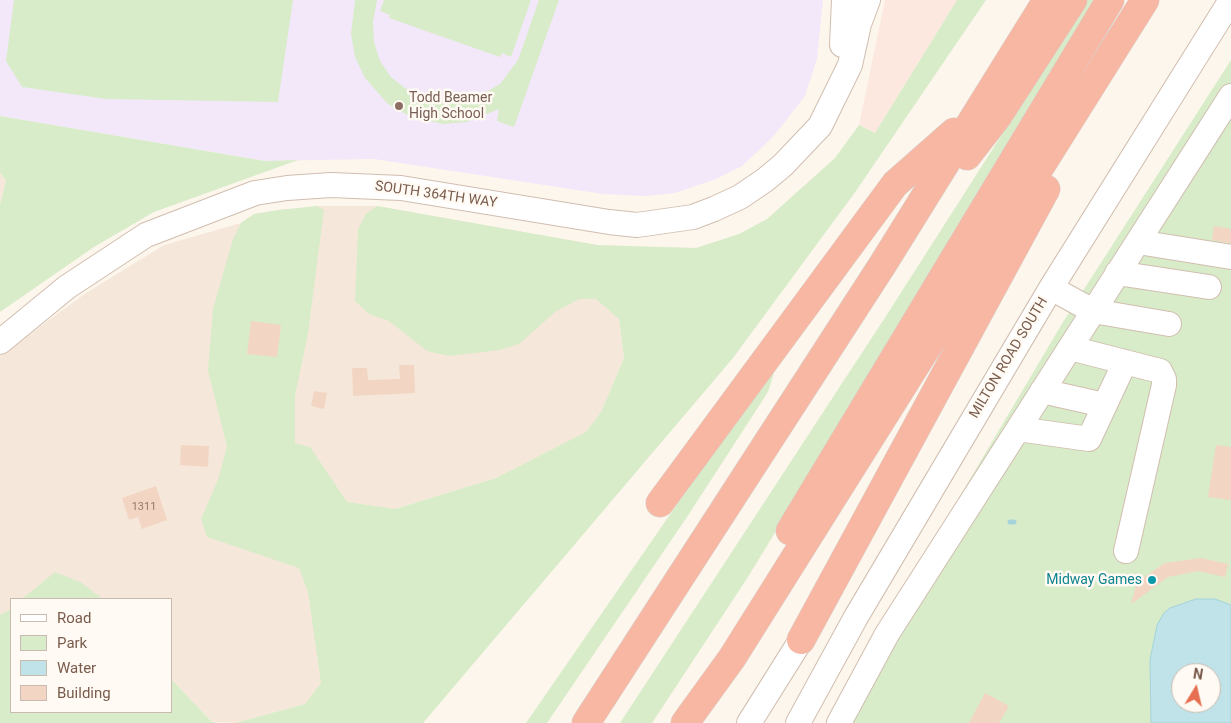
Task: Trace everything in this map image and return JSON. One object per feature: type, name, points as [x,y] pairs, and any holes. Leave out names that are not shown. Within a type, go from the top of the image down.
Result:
[{"type":"highway","points":[[586,723],[883,264],[1047,0]]},
{"type":"highway","points":[[883,264],[998,116],[1073,0]]},
{"type":"highway","points":[[740,645],[747,601],[1110,0]]},
{"type":"highway","points":[[685,723],[740,645],[1145,0]]},
{"type":"highway","points":[[801,640],[1150,0]]},
{"type":"highway","points":[[660,502],[895,184],[976,113]]},
{"type":"street","name":"SOUTH 364TH WAY","points":[[834,99],[842,53],[844,0]]},
{"type":"street","name":"SOUTH 364TH WAY","points":[[0,342],[67,287],[146,235],[255,193],[287,188],[365,185],[401,188],[637,225],[693,217],[740,197],[783,165],[820,126],[850,65],[859,24],[868,0]]},
{"type":"street","name":"MILTON ROAD SOUTH","points":[[798,723],[856,617],[1051,288],[1231,0]]},
{"type":"street","points":[[840,723],[887,634],[1231,96]]},
{"type":"street","points":[[1138,242],[1231,257]]},
{"type":"street","points":[[1118,273],[1209,287]]},
{"type":"street","points":[[1051,288],[1093,311],[1169,324]]},
{"type":"street","points":[[1070,348],[1160,371],[1164,385],[1126,551]]},
{"type":"street","points":[[1018,430],[1089,439],[1124,362]]},
{"type":"street","points":[[1042,390],[1104,405]]},
{"type":"street","points":[[856,617],[887,634]]},
{"type":"street","points":[[750,723],[801,640]]},
{"type":"street","points":[[760,723],[801,640]]},
{"type":"shaded area","name":"Todd Beamer High School","points":[[0,0],[823,0],[817,59],[805,96],[773,137],[742,166],[716,179],[675,193],[646,196],[603,194],[374,159],[265,161],[0,116]]},
{"type":"shaded area","points":[[885,0],[957,0],[875,133],[859,125]]},
{"type":"shaded area","points":[[0,172],[6,181],[0,204]]},
{"type":"shaded area","points":[[317,206],[377,206],[597,245],[619,319],[624,358],[601,412],[587,432],[496,478],[395,509],[321,683],[306,704],[235,723],[212,722],[172,680],[172,598],[10,598],[10,702],[0,705],[0,356],[86,293],[164,245],[241,223],[254,214]]},
{"type":"green space","points":[[14,0],[293,0],[278,102],[106,99],[22,87],[6,61]]},
{"type":"green space","points":[[355,0],[377,0],[373,22],[374,42],[380,61],[391,77],[415,96],[444,103],[474,99],[500,84],[518,60],[539,0],[559,0],[514,127],[497,121],[499,109],[467,122],[443,124],[409,116],[388,104],[365,78],[355,57],[351,34]]},
{"type":"green space","points":[[384,0],[531,0],[511,57],[502,53],[500,57],[389,18],[390,15],[380,11]]},
{"type":"green space","points":[[957,0],[986,0],[856,191],[733,358],[423,723],[235,723],[305,704],[321,683],[308,592],[299,568],[207,537],[201,519],[218,480],[227,446],[208,371],[213,309],[233,239],[241,223],[254,214],[278,210],[317,206],[324,210],[308,333],[295,396],[295,443],[310,447],[347,502],[395,509],[496,478],[586,432],[601,412],[624,358],[619,319],[596,299],[579,299],[555,312],[519,344],[500,350],[449,356],[427,351],[389,321],[369,314],[355,301],[358,229],[366,214],[377,206],[597,245],[696,248],[739,234],[767,219],[835,158],[859,125],[875,133]]},
{"type":"green space","points":[[1088,0],[1098,0],[748,577],[652,723],[620,723],[886,316]]},
{"type":"green space","points":[[1231,60],[1231,723],[836,723],[896,604],[1063,322]]},
{"type":"green space","points":[[0,116],[265,161],[298,160],[154,212],[94,247],[0,312],[0,204],[6,181],[0,172]]},
{"type":"green space","points":[[774,373],[768,392],[687,517],[547,723],[526,723],[749,400],[760,385]]},
{"type":"green space","points":[[55,572],[80,582],[102,598],[23,598]]},
{"type":"green space","points":[[10,610],[10,713],[172,713],[172,680],[212,722],[219,723],[0,723],[0,615]]},
{"type":"water","points":[[1196,599],[1215,599],[1231,605],[1231,723],[1151,723],[1150,660],[1157,625],[1164,613],[1170,608]]},
{"type":"building","points":[[1214,226],[1231,229],[1231,243],[1212,240]]},
{"type":"building","points":[[251,321],[281,325],[277,357],[247,354]]},
{"type":"building","points":[[399,365],[414,365],[415,393],[353,396],[352,368],[367,368],[368,380],[400,379]]},
{"type":"building","points":[[314,391],[327,393],[324,409],[311,406]]},
{"type":"building","points":[[181,445],[209,446],[208,467],[180,465]]},
{"type":"building","points":[[1216,445],[1231,447],[1231,500],[1208,497]]},
{"type":"building","points":[[156,486],[167,520],[142,529],[138,517],[129,520],[122,498]]},
{"type":"building","points":[[1201,558],[1228,564],[1225,577],[1198,571],[1168,577],[1131,604],[1137,582],[1165,563]]},
{"type":"building","points":[[985,693],[1009,706],[999,723],[969,723]]},
{"type":"place","name":"Todd Beamer High School","points":[[399,106]]},
{"type":"place","name":"Midway Games","points":[[1152,580]]}]
